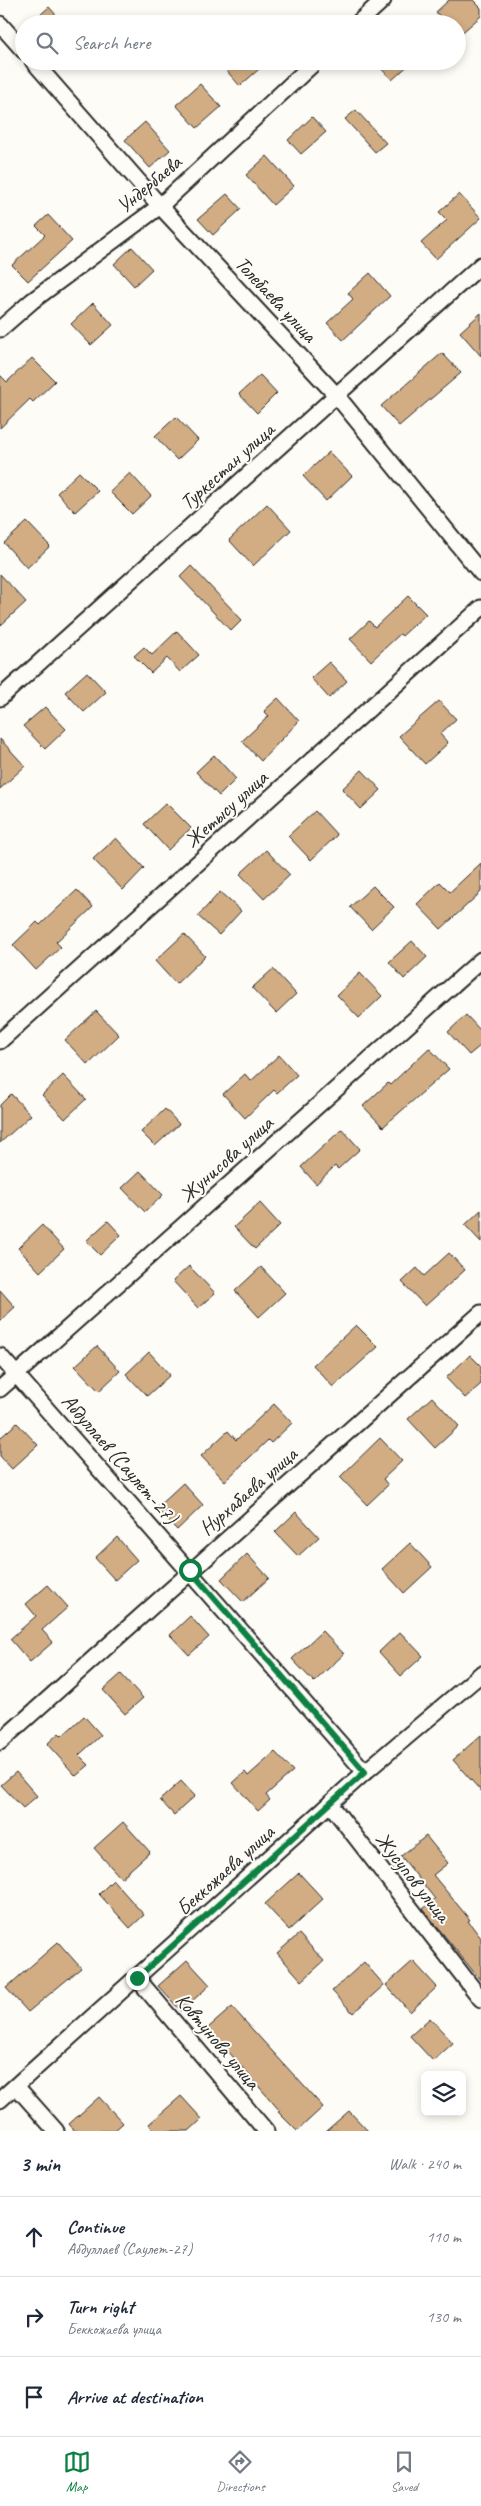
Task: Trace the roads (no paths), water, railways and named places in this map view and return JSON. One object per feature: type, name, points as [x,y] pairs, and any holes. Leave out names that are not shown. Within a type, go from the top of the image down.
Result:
[{"type":"street","points":[[367,15],[383,0]]},
{"type":"street","points":[[0,24],[15,41]]},
{"type":"street","name":"Толебаева улица","points":[[41,70],[160,206],[337,396],[481,572]]},
{"type":"street","name":"Ундербаева","points":[[0,329],[32,301],[160,206],[306,70]]},
{"type":"street","name":"Туркестан улица","points":[[0,698],[481,265]]},
{"type":"street","name":"Жетысу улица","points":[[0,1041],[481,608]]},
{"type":"street","name":"Жунисова улица","points":[[0,1389],[481,960]]},
{"type":"street","name":"Нурхабаева улица","points":[[0,1742],[190,1570],[481,1313]]},
{"type":"street","name":"Абдуллаев (Саулет-27)","points":[[0,1356],[190,1570],[365,1772]]},
{"type":"street","name":"Беккожаева улица","points":[[0,2100],[365,1772],[481,1674]]},
{"type":"street","name":"Жусупов улица","points":[[330,1804],[481,1999]]},
{"type":"street","name":"Ковтунова улица","points":[[137,1978],[266,2131]]},
{"type":"street","points":[[16,2086],[56,2131]]}]
